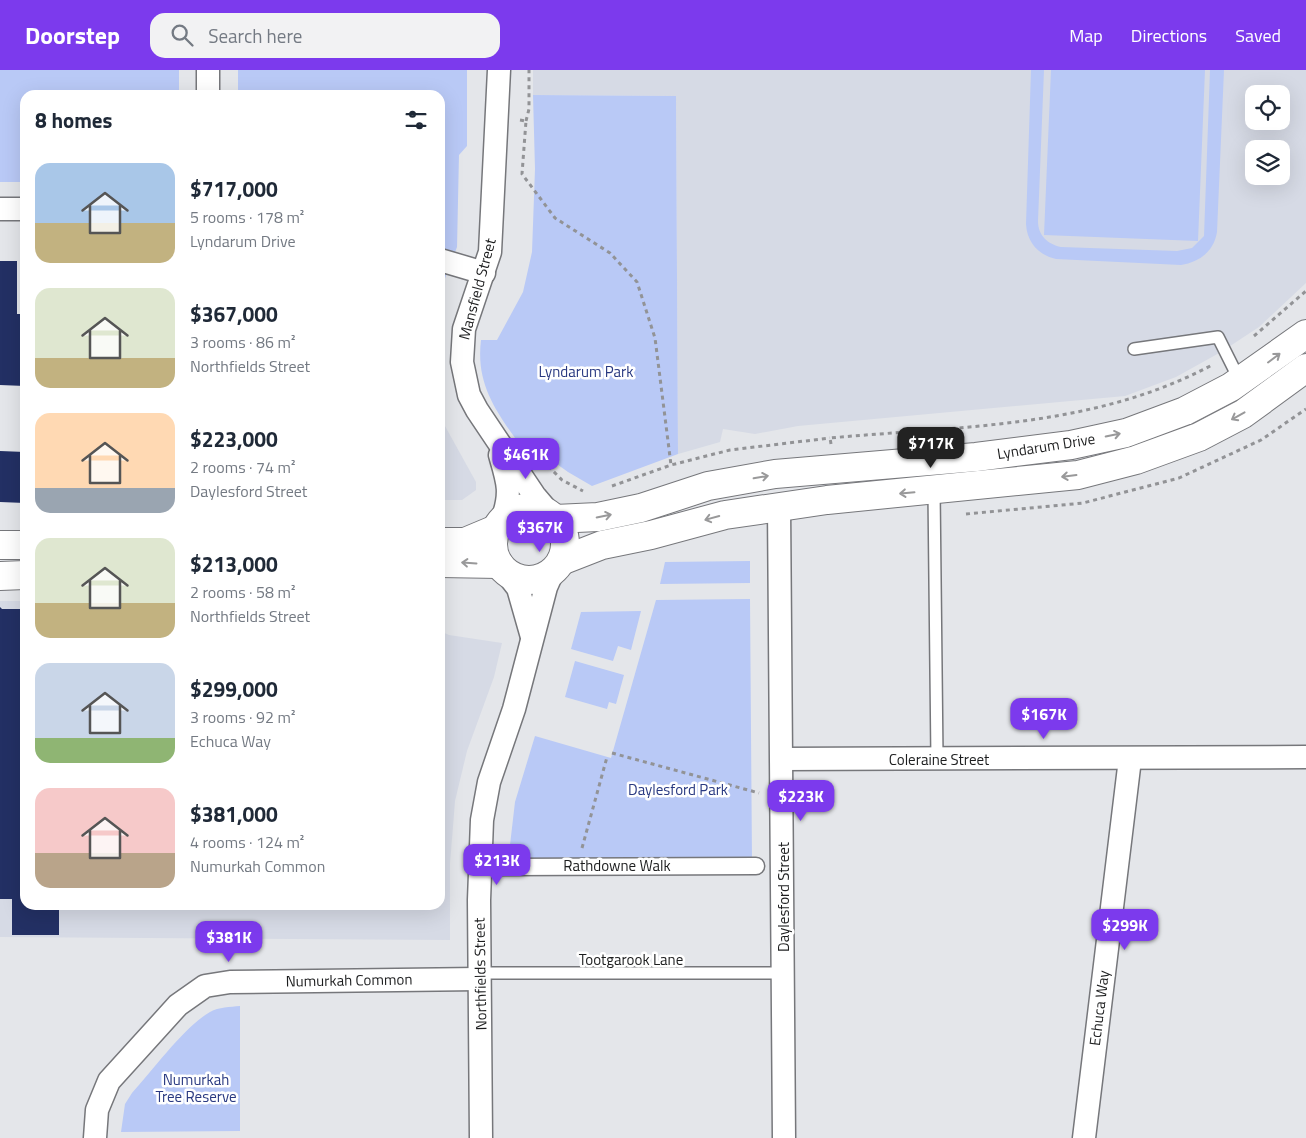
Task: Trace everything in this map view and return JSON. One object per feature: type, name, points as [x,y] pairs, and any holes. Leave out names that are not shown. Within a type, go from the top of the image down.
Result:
[{"type":"street","points":[[208,70],[208,90]]},
{"type":"street","name":"Mansfield Street","points":[[499,70],[493,227],[484,273],[464,329],[462,362],[469,395],[495,439],[553,517]]},
{"type":"street","points":[[0,209],[20,209]]},
{"type":"street","points":[[445,261],[484,273]]},
{"type":"street","name":"Lyndarum Drive","points":[[553,517],[598,517],[641,508],[708,486],[775,474],[976,457],[1071,445],[1126,432],[1185,412],[1240,381],[1305,337]]},
{"type":"street","name":"Lyndarum Drive","points":[[557,566],[602,545],[725,515],[779,506],[1078,474],[1136,460],[1199,437],[1243,414],[1306,368]]},
{"type":"street","name":"Mansfield Street","points":[[495,439],[507,478],[509,501],[499,525]]},
{"type":"street","name":"Daylesford Street","points":[[779,506],[784,1138]]},
{"type":"street","points":[[445,542],[465,542],[499,525],[512,512],[525,508],[539,509],[553,517],[562,528],[565,539],[564,551],[557,566],[542,578],[528,580],[515,577],[501,567],[493,548],[499,525]]},
{"type":"street","points":[[0,546],[20,545]]},
{"type":"street","points":[[445,563],[501,567]]},
{"type":"street","name":"Northfields Street","points":[[481,1138],[479,867],[482,820],[489,782],[514,709],[546,587],[557,566]]},
{"type":"street","name":"Northfields Street","points":[[501,567],[518,588],[532,638]]},
{"type":"street","points":[[0,576],[20,575]]},
{"type":"street","name":"Coleraine Street","points":[[782,759],[1306,757]]},
{"type":"street","name":"Echuca Way","points":[[1084,1138],[1130,758]]},
{"type":"street","name":"Rathdowne Walk","points":[[479,867],[577,865],[756,866]]},
{"type":"street","name":"Numurkah Common","points":[[95,1138],[96,1110],[109,1081],[178,1005],[205,986],[230,982],[480,976]]},
{"type":"lane","points":[[1134,349],[1218,337],[1240,381]]},
{"type":"lane","points":[[934,490],[936,759]]},
{"type":"lane","name":"Tootgarook Lane","points":[[480,976],[783,973]]},
{"type":"path","points":[[530,70],[529,109],[526,121],[522,174],[555,218],[610,253],[637,282],[656,338],[671,465]]},
{"type":"path","points":[[497,118],[526,121]]},
{"type":"path","points":[[612,753],[755,792],[782,795]]},
{"type":"path","points":[[577,865],[607,757]]},
{"type":"shaded area","points":[[533,70],[1306,70],[1306,283],[1259,327],[1221,352],[1176,377],[1125,396],[798,426],[755,434],[723,429],[720,442],[678,454],[676,96],[533,95]]},
{"type":"shaded area","points":[[445,426],[476,482],[476,490],[462,500],[445,500]]},
{"type":"shaded area","points":[[0,601],[20,601],[20,910],[445,910],[445,633],[502,643],[494,677],[467,751],[455,801],[450,864],[450,940],[0,937]]},
{"type":"green space","points":[[0,70],[179,70],[179,90],[20,90],[20,182],[0,182]]},
{"type":"green space","points":[[238,70],[467,70],[467,146],[459,155],[457,247],[445,278],[445,90],[238,90]]},
{"type":"green space","points":[[1031,70],[1044,70],[1038,221],[1042,235],[1052,244],[1061,247],[1177,251],[1192,248],[1204,236],[1210,70],[1224,70],[1217,232],[1213,245],[1205,254],[1188,264],[1181,265],[1056,259],[1044,254],[1035,247],[1031,242],[1026,224]]},
{"type":"green space","points":[[1051,70],[1205,70],[1198,241],[1044,235]]},
{"type":"green space","name":"Lyndarum Park","points":[[533,95],[676,96],[678,454],[592,486],[547,457],[527,455],[499,415],[486,388],[482,373],[480,357],[481,340],[497,340],[523,292],[532,252],[535,169]]},
{"type":"green space","points":[[750,561],[750,583],[660,584],[665,562]]},
{"type":"green space","name":"Daylesford Park","points":[[750,599],[752,862],[508,862],[515,802],[535,736],[611,758],[656,600]]},
{"type":"green space","points":[[641,611],[631,650],[618,646],[613,661],[571,649],[581,612]]},
{"type":"green space","points":[[575,661],[624,675],[616,704],[609,702],[607,709],[565,697]]},
{"type":"green space","name":"Numurkah Tree Reserve","points":[[240,1006],[240,1131],[121,1132],[125,1104],[132,1093],[179,1038],[213,1010]]},
{"type":"building","points":[[0,261],[17,261],[17,314],[20,314],[20,386],[0,385]]},
{"type":"building","points":[[0,451],[20,452],[20,503],[0,502]]},
{"type":"building","points":[[0,607],[2,609],[20,609],[20,910],[59,910],[59,935],[12,935],[12,899],[0,899]]}]
